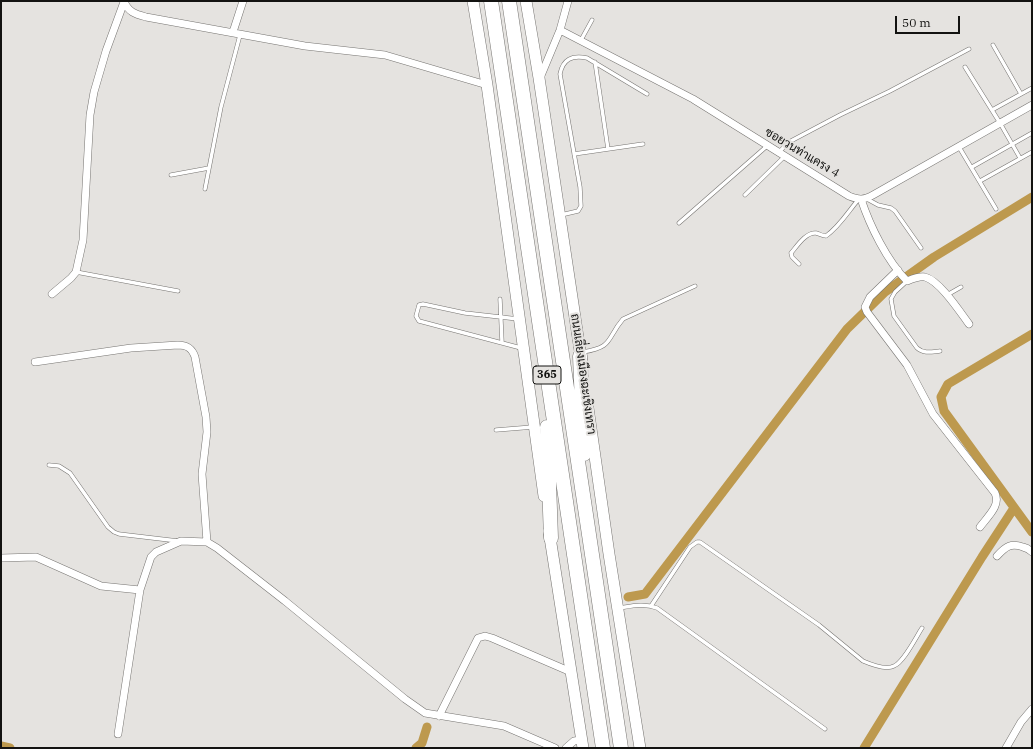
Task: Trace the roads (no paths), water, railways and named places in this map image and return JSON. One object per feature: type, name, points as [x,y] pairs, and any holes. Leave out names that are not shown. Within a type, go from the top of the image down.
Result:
[{"type":"highway","name":"365","points":[[491,1],[603,748]]},
{"type":"highway","name":"ถนนเลี่ยงเมืองฉะเชิงเทรา","points":[[508,1],[620,748]]},
{"type":"highway","points":[[580,355],[587,526]]},
{"type":"highway","points":[[545,362],[550,538]]},
{"type":"main road","name":"365","points":[[473,1],[487,85],[550,538],[582,744]]},
{"type":"main road","name":"ถนนเลี่ยงเมืองฉะเชิงเทรา","points":[[526,1],[540,78],[580,355],[640,748]]},
{"type":"street","points":[[124,1],[126,7],[134,14],[146,17],[305,46],[385,55],[487,85]]},
{"type":"street","points":[[52,294],[76,272],[83,240],[90,115],[94,92],[106,51],[124,1]]},
{"type":"street","points":[[237,33],[243,1]]},
{"type":"street","points":[[540,78],[560,30],[568,1]]},
{"type":"street","name":"ซอยวนท่าแครง 4","points":[[560,30],[693,99],[767,146],[862,199]]},
{"type":"street","points":[[970,324],[947,295],[926,277],[907,281],[892,262],[876,234],[866,213],[862,199],[1032,105]]},
{"type":"street","points":[[898,270],[870,296],[864,307],[866,312],[907,365],[933,414],[995,492],[998,498],[996,507],[980,527]]},
{"type":"street","points":[[35,362],[131,348],[182,345],[190,349],[195,357],[206,417],[207,432],[202,474],[207,542]]},
{"type":"street","points":[[118,734],[140,590],[148,562],[153,554],[182,541],[207,542],[286,600],[418,709],[425,713],[504,726],[556,748]]},
{"type":"street","points":[[997,556],[1009,545],[1015,544],[1030,549],[1032,552]]},
{"type":"street","points":[[1,558],[36,557],[101,586],[140,590]]},
{"type":"street","points":[[439,716],[478,638],[485,636],[492,638],[571,672]]},
{"type":"street","points":[[1006,748],[1021,722],[1032,709]]},
{"type":"street","points":[[566,748],[574,741],[582,744]]},
{"type":"lane","points":[[581,41],[592,20]]},
{"type":"lane","points":[[205,189],[237,33]]},
{"type":"lane","points":[[993,45],[1021,94]]},
{"type":"lane","points":[[745,195],[782,154],[789,142],[969,49]]},
{"type":"lane","points":[[560,215],[578,211],[581,206],[580,187],[560,74],[565,61],[580,57],[595,62],[647,94]]},
{"type":"lane","points":[[595,62],[608,149]]},
{"type":"lane","points":[[965,67],[1020,158]]},
{"type":"lane","points":[[992,110],[1032,88]]},
{"type":"lane","points":[[972,167],[1032,133]]},
{"type":"lane","points":[[574,154],[643,144]]},
{"type":"lane","points":[[679,223],[767,146]]},
{"type":"lane","points":[[959,146],[996,209]]},
{"type":"lane","points":[[980,181],[1032,152]]},
{"type":"lane","points":[[172,175],[209,168]]},
{"type":"lane","points":[[800,264],[792,257],[791,253],[807,236],[816,233],[826,236],[862,199],[891,208],[895,211],[921,248]]},
{"type":"lane","points":[[76,272],[178,291]]},
{"type":"lane","points":[[907,281],[891,298],[894,316],[917,348],[926,352],[940,351]]},
{"type":"lane","points":[[580,355],[596,350],[606,344],[623,319],[695,286]]},
{"type":"lane","points":[[947,295],[961,287]]},
{"type":"lane","points":[[500,299],[502,342]]},
{"type":"lane","points":[[520,319],[465,313],[423,304],[419,305],[416,316],[419,321],[523,348]]},
{"type":"lane","points":[[496,430],[534,427]]},
{"type":"lane","points":[[49,465],[59,466],[70,473],[108,527],[114,532],[125,535],[182,541]]},
{"type":"lane","points":[[651,606],[690,547],[697,542],[700,542],[819,625],[863,661],[870,664],[889,667],[894,666],[902,659],[922,628]]},
{"type":"lane","points":[[618,608],[640,605],[657,608],[825,729]]},
{"type":"waterway","points":[[628,597],[645,594],[847,329],[885,292],[934,257],[1032,197]]},
{"type":"waterway","points":[[1032,334],[948,384],[941,397],[944,411],[1032,532]]},
{"type":"waterway","points":[[864,748],[1014,508]]},
{"type":"waterway","points":[[416,748],[422,743],[427,727]]},
{"type":"waterway","points":[[1,746],[10,748]]}]
